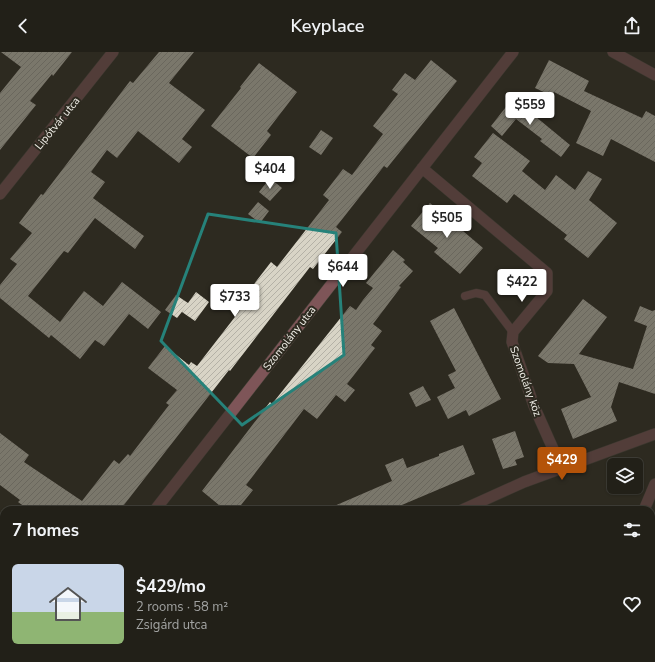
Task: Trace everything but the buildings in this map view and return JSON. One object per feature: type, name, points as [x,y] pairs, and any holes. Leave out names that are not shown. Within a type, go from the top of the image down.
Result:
[{"type":"street","name":"Lipótvár utca","points":[[0,194],[113,52]]},
{"type":"street","name":"Szomolány utca","points":[[158,506],[513,52]]},
{"type":"street","points":[[613,52],[655,75]]},
{"type":"street","name":"Szomolány köz","points":[[422,168],[547,273],[547,291],[513,332],[512,342],[534,406],[562,469]]},
{"type":"street","points":[[471,506],[524,482],[655,434]]},
{"type":"street","points":[[646,506],[655,484]]},
{"type":"lane","points":[[465,296],[476,293],[485,294],[513,332]]},
{"type":"highlighted area","points":[[208,214],[336,233],[344,355],[242,425],[161,341]]}]
